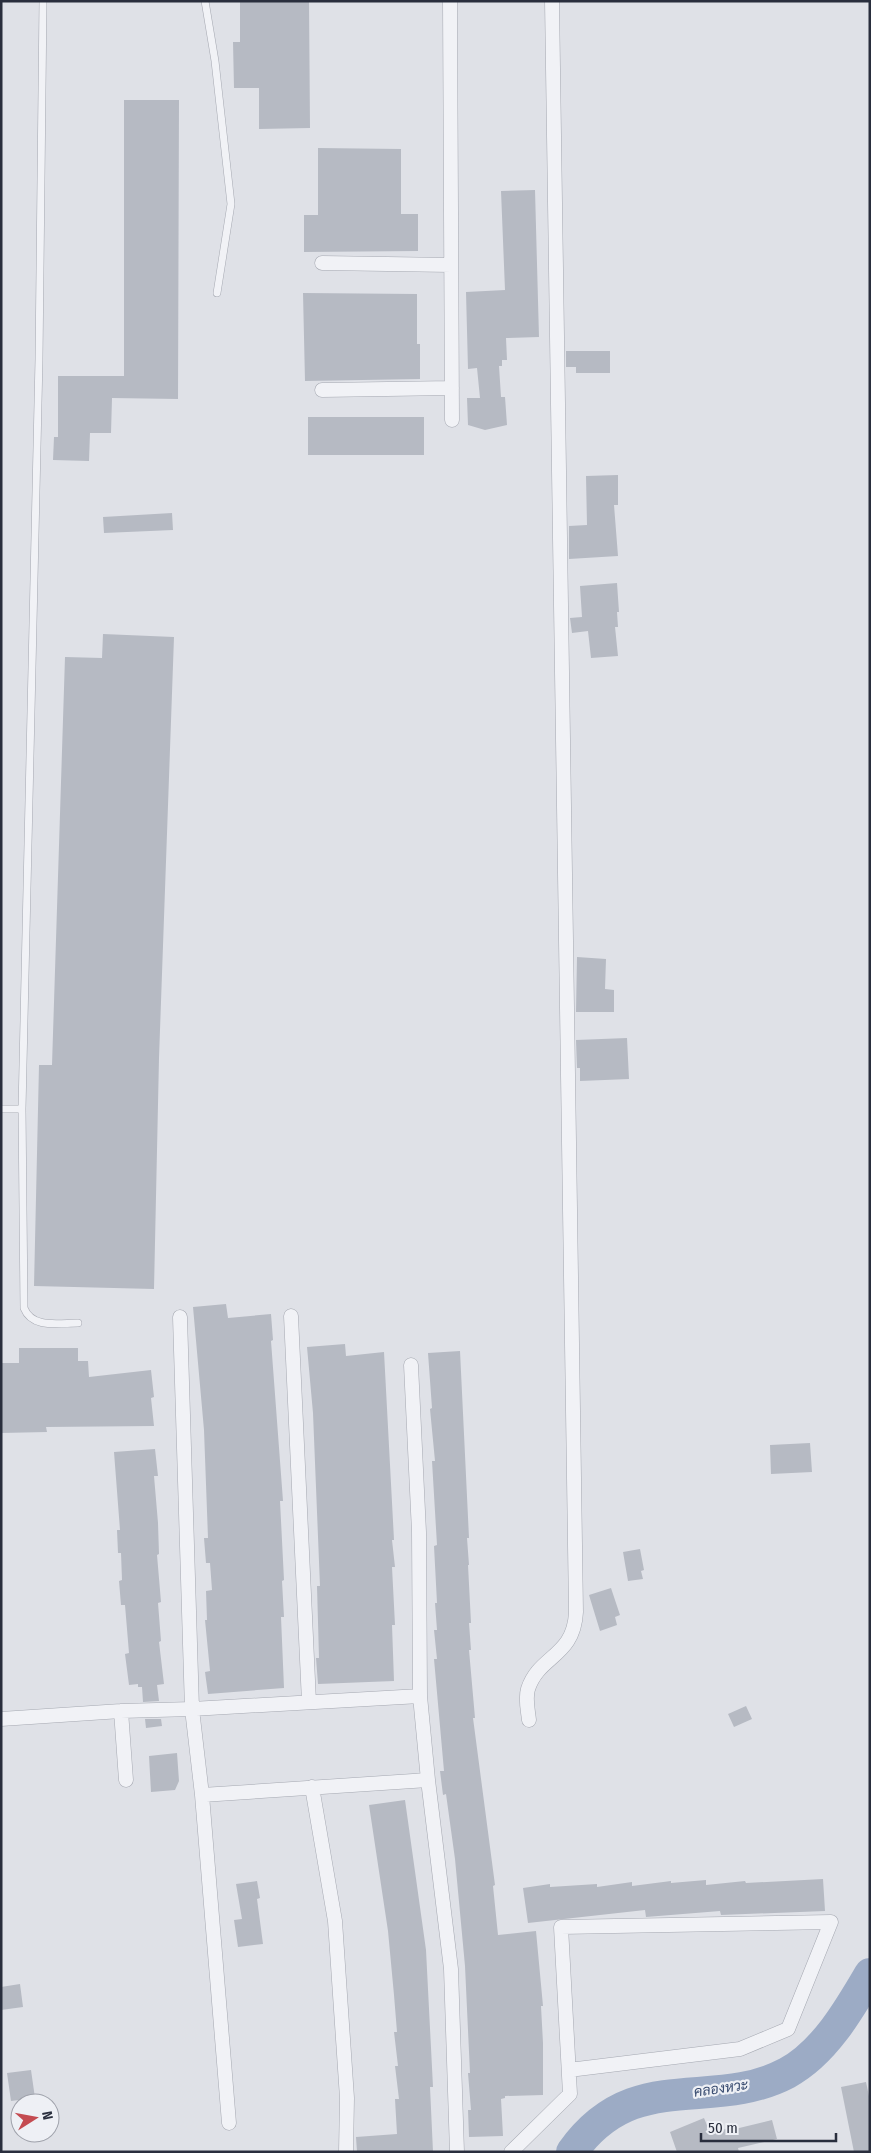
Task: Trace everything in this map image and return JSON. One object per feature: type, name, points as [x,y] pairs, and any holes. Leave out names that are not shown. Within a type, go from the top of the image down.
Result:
[{"type":"street","points":[[450,1],[452,420]]},
{"type":"street","points":[[529,1720],[527,1696],[529,1687],[538,1671],[556,1656],[569,1641],[575,1624],[576,1612],[552,1]]},
{"type":"street","points":[[322,263],[451,264]]},
{"type":"street","points":[[322,390],[452,388]]},
{"type":"street","points":[[291,1316],[310,1702]]},
{"type":"street","points":[[180,1317],[192,1709],[202,1795],[229,2124]]},
{"type":"street","points":[[411,1365],[419,1532],[420,1696],[428,1780],[451,1969],[457,2152]]},
{"type":"street","points":[[1,1719],[420,1696]]},
{"type":"street","points":[[121,1711],[126,1780]]},
{"type":"street","points":[[202,1795],[428,1780]]},
{"type":"street","points":[[312,1787],[335,1921],[347,2098],[346,2152]]},
{"type":"street","points":[[511,2152],[570,2094],[561,1927],[831,1922],[788,2029],[740,2049],[569,2070]]},
{"type":"lane","points":[[43,1],[39,359],[22,1109],[24,1308],[29,1318],[37,1322],[78,1323]]},
{"type":"lane","points":[[206,1],[215,61],[231,204],[217,293]]},
{"type":"lane","points":[[1,1109],[22,1109]]},
{"type":"building","points":[[240,1],[309,1],[310,128],[259,129],[259,88],[234,88],[233,42],[240,42]]},
{"type":"building","points":[[124,100],[179,100],[178,399],[112,398],[111,433],[90,433],[89,461],[53,460],[54,437],[58,437],[58,376],[124,376]]},
{"type":"building","points":[[318,148],[401,149],[401,214],[418,214],[418,251],[304,252],[304,215],[318,215]]},
{"type":"building","points":[[535,190],[539,337],[506,338],[507,360],[502,360],[502,366],[499,366],[501,397],[505,397],[507,425],[485,430],[468,425],[467,398],[480,398],[477,368],[468,369],[466,292],[505,290],[501,191]]},
{"type":"building","points":[[303,293],[417,294],[417,344],[420,344],[420,379],[305,381]]},
{"type":"building","points":[[566,351],[610,351],[610,373],[576,373],[576,367],[566,367]]},
{"type":"building","points":[[308,417],[424,417],[424,455],[308,455]]},
{"type":"building","points":[[618,475],[618,505],[614,505],[618,556],[569,559],[569,526],[587,525],[586,476]]},
{"type":"building","points":[[172,513],[173,530],[104,533],[103,517]]},
{"type":"building","points":[[617,583],[619,612],[617,612],[618,627],[615,627],[618,656],[591,658],[588,631],[572,633],[570,618],[582,617],[580,586]]},
{"type":"building","points":[[103,634],[174,637],[159,1058],[154,1289],[34,1286],[39,1065],[52,1065],[65,657],[102,658]]},
{"type":"building","points":[[577,957],[606,959],[605,989],[614,990],[614,1012],[576,1012]]},
{"type":"building","points":[[627,1038],[629,1079],[580,1081],[580,1068],[577,1068],[576,1040]]},
{"type":"building","points":[[226,1304],[228,1318],[271,1314],[273,1340],[271,1341],[283,1501],[280,1501],[284,1580],[282,1581],[284,1617],[281,1617],[284,1688],[208,1694],[205,1672],[210,1671],[205,1620],[207,1620],[206,1591],[212,1590],[210,1563],[206,1563],[204,1538],[208,1538],[204,1430],[193,1307]]},
{"type":"building","points":[[345,1344],[346,1356],[384,1352],[394,1540],[392,1540],[395,1567],[392,1567],[395,1625],[392,1625],[394,1681],[318,1684],[316,1658],[319,1658],[317,1586],[320,1586],[313,1413],[307,1347]]},
{"type":"building","points":[[19,1348],[78,1348],[78,1361],[88,1361],[89,1377],[151,1370],[154,1397],[151,1398],[154,1426],[46,1427],[47,1432],[1,1433],[1,1363],[19,1363]]},
{"type":"building","points":[[460,1351],[469,1538],[467,1538],[471,1650],[469,1650],[475,1718],[473,1718],[495,1885],[493,1886],[498,1935],[536,1931],[543,2006],[541,2006],[543,2095],[505,2096],[505,2098],[501,2099],[503,2136],[469,2137],[468,2110],[471,2110],[465,1966],[455,1859],[446,1794],[443,1795],[440,1771],[444,1771],[434,1659],[437,1659],[434,1630],[437,1630],[435,1603],[437,1603],[434,1546],[437,1545],[432,1461],[435,1461],[430,1409],[432,1408],[428,1353]]},
{"type":"building","points":[[810,1443],[812,1472],[771,1474],[770,1445]]},
{"type":"building","points":[[155,1449],[158,1476],[154,1476],[158,1523],[159,1554],[157,1555],[161,1602],[158,1603],[161,1641],[159,1642],[164,1684],[157,1685],[159,1701],[143,1702],[142,1687],[138,1687],[138,1684],[129,1685],[125,1654],[129,1653],[125,1605],[121,1605],[119,1581],[122,1580],[121,1553],[118,1553],[117,1530],[120,1530],[114,1452]]},
{"type":"building","points":[[640,1549],[644,1570],[641,1571],[643,1579],[628,1581],[623,1552]]},
{"type":"building","points":[[611,1588],[620,1615],[615,1617],[617,1625],[600,1631],[589,1595]]},
{"type":"building","points":[[746,1706],[752,1719],[734,1727],[728,1714]]},
{"type":"building","points":[[145,1719],[161,1719],[162,1726],[146,1728]]},
{"type":"building","points":[[177,1753],[179,1781],[175,1790],[151,1792],[149,1756]]},
{"type":"building","points":[[405,1800],[426,1950],[433,2087],[430,2087],[433,2152],[357,2152],[356,2137],[397,2134],[395,2099],[399,2099],[395,2066],[398,2066],[394,2032],[397,2032],[394,1995],[388,1931],[369,1805]]},
{"type":"building","points":[[823,1879],[825,1911],[721,1915],[720,1911],[646,1917],[645,1910],[528,1923],[523,1888],[550,1884],[550,1887],[597,1884],[597,1887],[632,1882],[632,1886],[671,1881],[671,1883],[706,1880],[706,1885],[745,1881],[746,1883]]},
{"type":"building","points":[[257,1881],[260,1898],[257,1899],[263,1944],[238,1947],[234,1920],[242,1919],[236,1884]]},
{"type":"building","points":[[20,1984],[23,2007],[1,2010],[1,1987]]},
{"type":"building","points":[[31,2070],[34,2093],[10,2094],[7,2073]]},
{"type":"building","points":[[866,2082],[870,2101],[870,2152],[854,2152],[841,2087]]},
{"type":"building","points":[[704,2118],[711,2135],[730,2127],[731,2130],[772,2120],[777,2139],[738,2148],[739,2152],[677,2152],[670,2132]]},
{"type":"waterway","name":"คลองหวะ","points":[[572,2152],[596,2125],[621,2109],[647,2099],[730,2090],[758,2084],[787,2073],[813,2054],[824,2042],[844,2016],[870,1974]]}]
